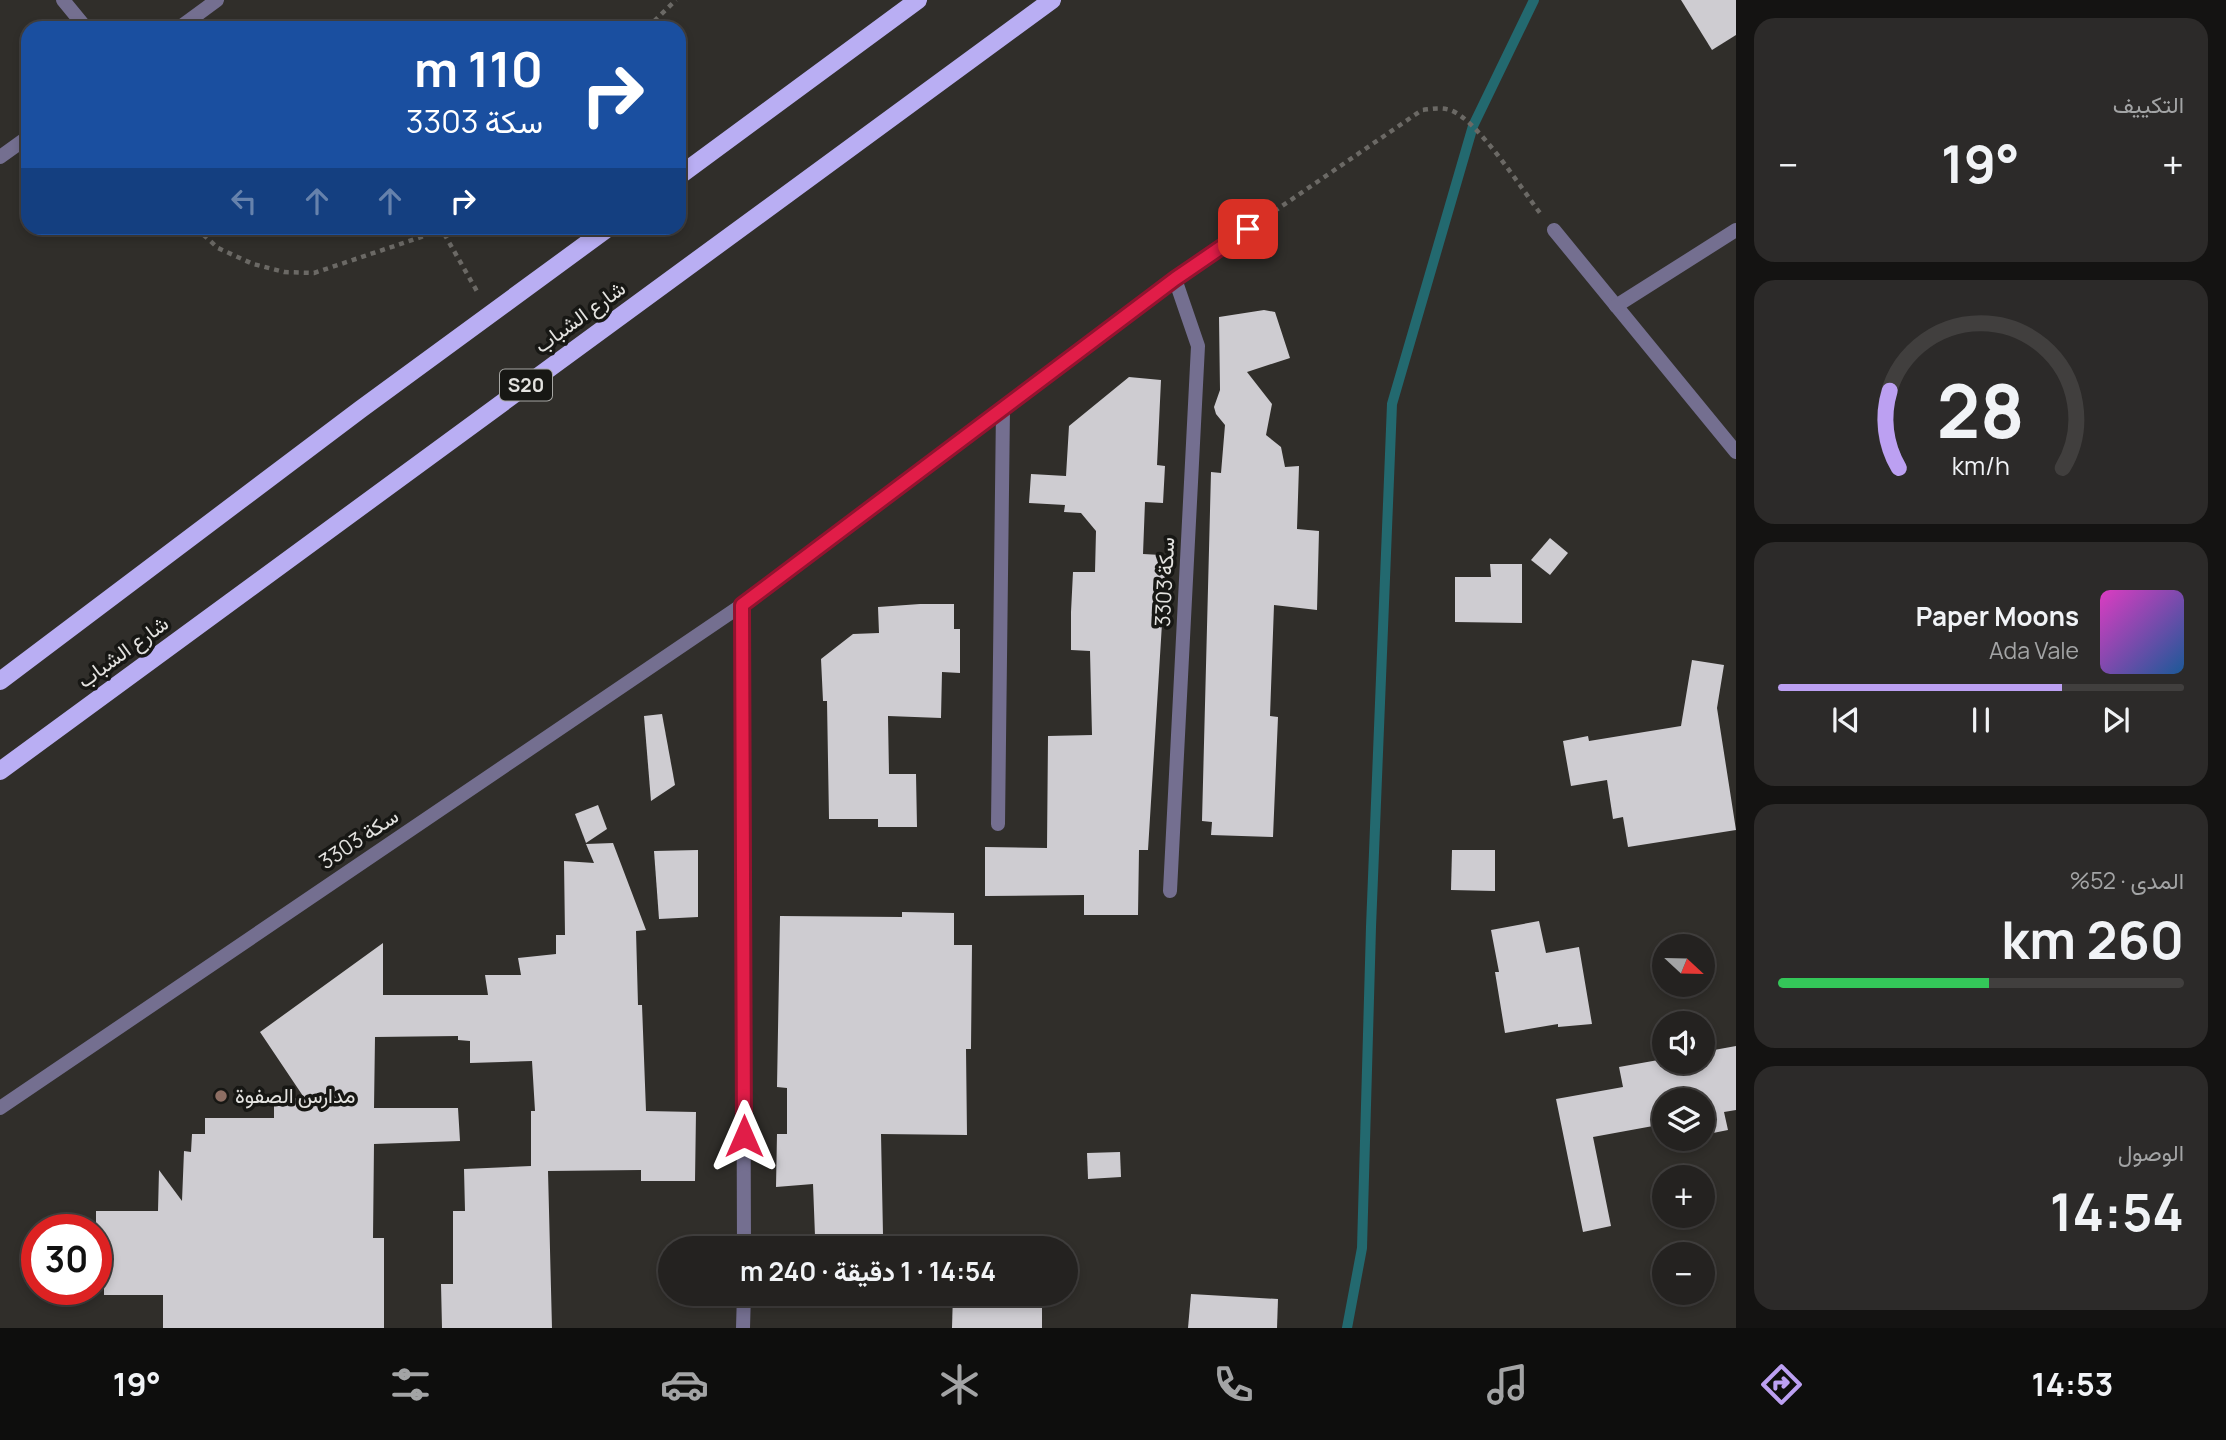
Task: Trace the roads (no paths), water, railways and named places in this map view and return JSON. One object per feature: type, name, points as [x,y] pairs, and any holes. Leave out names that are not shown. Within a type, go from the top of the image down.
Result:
[{"type":"main road","points":[[686,171],[918,0]]},
{"type":"main road","name":"شارع الشباب","points":[[0,771],[1052,0]]},
{"type":"main road","points":[[0,681],[598,235]]},
{"type":"street","points":[[63,0],[80,21]]},
{"type":"street","points":[[188,21],[217,0]]},
{"type":"street","points":[[0,157],[21,142]]},
{"type":"street","name":"سكة 3303","points":[[0,1108],[742,605],[1175,279],[1248,229]]},
{"type":"street","points":[[1554,230],[1736,452]]},
{"type":"street","points":[[1616,306],[1736,230]]},
{"type":"street","name":"سكة 3303","points":[[1170,891],[1198,346],[1175,279]]},
{"type":"street","points":[[998,824],[1003,408]]},
{"type":"street","points":[[742,605],[744,1236]]},
{"type":"street","points":[[743,1328],[744,1306]]},
{"type":"waterway","points":[[1347,1328],[1362,1248],[1371,927],[1392,404],[1473,126],[1534,0]]},
{"type":"place","name":"مدارس الصفوة","points":[[221,1096]]}]
